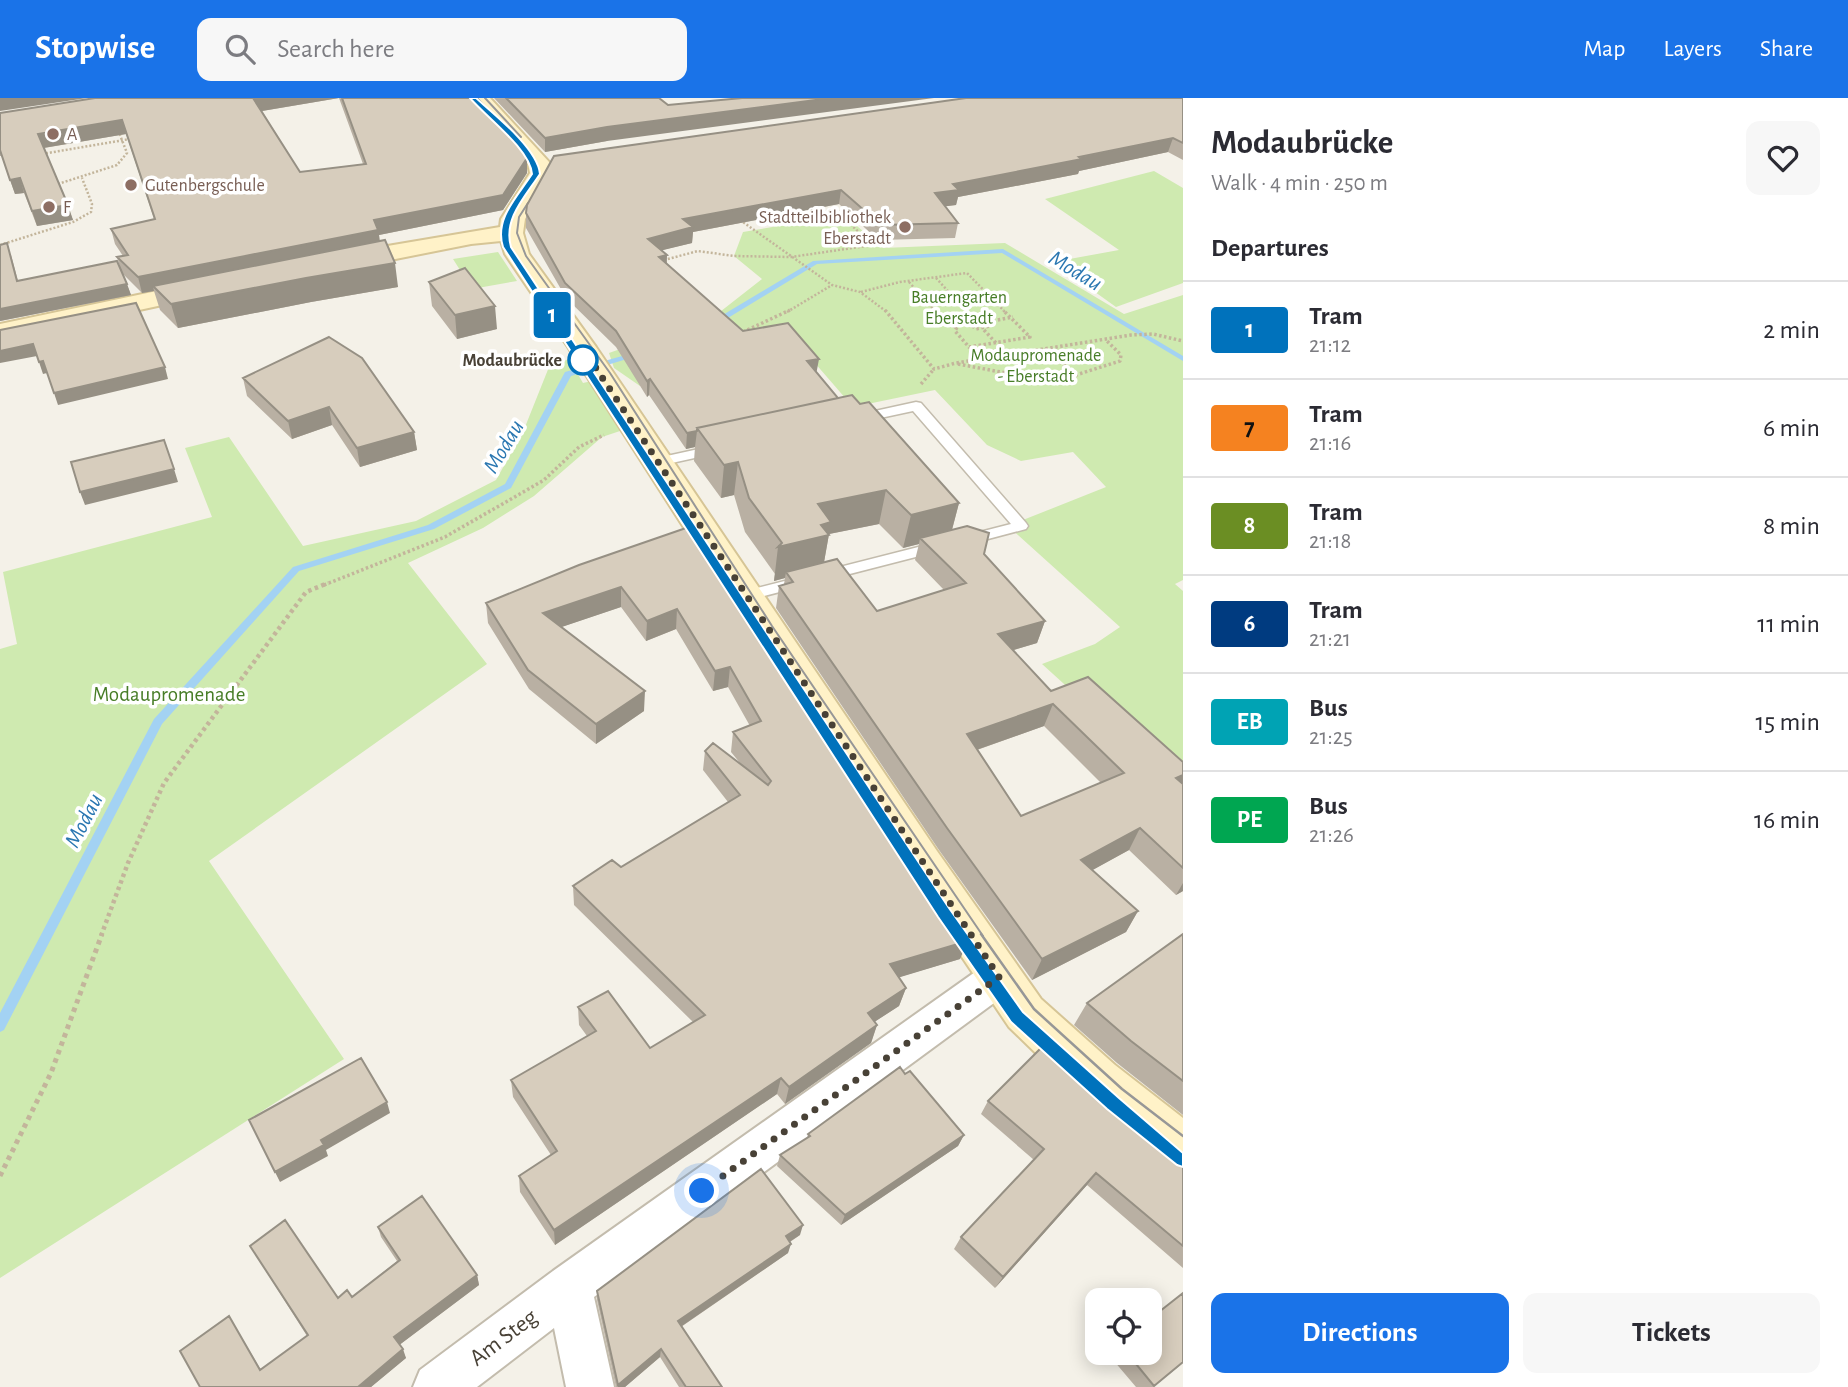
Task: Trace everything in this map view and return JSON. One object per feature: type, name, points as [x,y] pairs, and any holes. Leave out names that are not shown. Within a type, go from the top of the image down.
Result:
[{"type":"street","points":[[479,98],[548,161],[513,219],[511,233],[517,254],[592,362],[999,977],[1025,1013],[1098,1081],[1183,1148]]},
{"type":"street","points":[[313,267],[471,237],[511,233]]},
{"type":"street","points":[[0,332],[232,283]]},
{"type":"street","name":"Am Steg","points":[[437,1387],[569,1287],[999,977]]},
{"type":"street","points":[[569,1287],[590,1387]]},
{"type":"lane","points":[[745,596],[1021,526],[916,406],[838,423]]},
{"type":"lane","points":[[658,462],[734,445]]},
{"type":"path","points":[[114,120],[127,153]]},
{"type":"path","points":[[41,154],[136,138]]},
{"type":"path","points":[[94,140],[96,145]]},
{"type":"path","points":[[58,184],[117,164],[127,153],[135,153]]},
{"type":"path","points":[[0,245],[73,222],[91,212],[92,204],[82,178]]},
{"type":"path","points":[[664,260],[698,251],[734,256],[791,257],[873,244],[838,213],[854,204]]},
{"type":"path","points":[[740,219],[832,285],[860,292],[883,307],[934,369],[956,363],[1131,335],[1153,334],[1183,341]]},
{"type":"path","points":[[860,292],[967,273],[1030,337],[969,347],[955,331],[957,327]]},
{"type":"path","points":[[935,278],[974,319],[987,322],[1013,317]]},
{"type":"path","points":[[909,282],[924,299],[931,302],[987,293]]},
{"type":"path","points":[[735,335],[773,320],[832,285]]},
{"type":"path","points":[[931,302],[930,305],[947,324],[984,329],[996,343]]},
{"type":"path","points":[[969,325],[974,319]]},
{"type":"path","points":[[984,329],[989,326],[987,322]]},
{"type":"path","points":[[956,363],[1054,382],[1119,361],[1121,355],[1105,339]]},
{"type":"path","points":[[1043,348],[1076,374]]},
{"type":"path","points":[[0,1175],[51,1073],[128,863],[164,783],[306,592],[445,537],[544,480],[579,447],[607,433]]},
{"type":"green space","points":[[1154,171],[1183,188],[1183,283],[1116,307],[1053,262],[1119,250],[1045,199]]},
{"type":"green space","name":"Modaupromenade - Eberstadt","points":[[844,215],[883,248],[1005,243],[1124,314],[1183,295],[1183,580],[1175,584],[1183,591],[1183,792],[1042,664],[1095,644],[1120,627],[1008,526],[1106,487],[1073,452],[1021,461],[987,445],[935,390],[853,407],[788,332],[640,386],[614,368],[609,353],[716,315],[762,279],[734,256],[743,232]]},
{"type":"green space","points":[[498,252],[517,281],[472,289],[453,259]]},
{"type":"green space","name":"Modaupromenade","points":[[569,359],[583,383],[592,381],[623,430],[602,437],[534,496],[483,528],[408,563],[487,664],[209,861],[344,1059],[0,1278],[0,649],[17,644],[3,572],[212,517],[185,448],[229,437],[303,546],[416,521],[496,480],[523,432],[549,367]]},
{"type":"building","points":[[95,98],[253,98],[300,172],[366,164],[342,98],[477,98],[525,151],[527,158],[503,195],[374,220],[378,230],[138,277],[117,257],[128,255],[111,229],[155,219],[122,120],[38,134],[68,205],[32,211],[20,178],[10,180],[0,150],[0,113]]},
{"type":"building","points":[[506,98],[659,98],[668,105],[742,98],[831,98],[607,127],[545,138]]},
{"type":"building","points":[[966,98],[1183,98],[1183,143],[1173,138],[953,184],[959,190],[935,193],[958,223],[881,225],[841,190],[683,219],[693,227],[648,239],[667,255],[659,257],[743,331],[788,323],[819,359],[807,361],[838,398],[697,428],[697,431],[687,433],[650,379],[647,381],[616,331],[565,283],[526,213],[527,205],[554,156]]},
{"type":"building","points":[[385,240],[395,263],[171,304],[153,286]]},
{"type":"building","points":[[7,243],[17,281],[117,261],[127,284],[0,309],[0,245]]},
{"type":"building","points":[[465,268],[495,306],[455,315],[429,282]]},
{"type":"building","points":[[136,303],[165,367],[54,393],[43,361],[39,362],[33,344],[0,351],[0,330]]},
{"type":"building","points":[[329,337],[362,358],[414,432],[357,448],[329,407],[288,421],[243,378]]},
{"type":"building","points":[[852,395],[860,404],[869,402],[959,503],[911,515],[886,490],[818,504],[831,522],[821,525],[829,535],[778,547],[782,543],[749,498],[738,462],[724,465],[697,428]]},
{"type":"building","points":[[164,440],[174,469],[80,492],[71,462]]},
{"type":"building","points":[[967,526],[989,533],[984,554],[1045,621],[998,634],[1051,691],[1088,677],[1183,762],[1183,775],[1176,778],[1183,784],[1183,868],[1140,828],[1081,860],[1138,911],[1042,959],[947,828],[779,586],[793,582],[786,572],[837,559],[877,611],[966,583],[920,538]],"holes":[[[1053,704],[1124,773],[1021,816],[967,734]]]},
{"type":"building","points":[[686,528],[736,602],[742,600],[968,941],[890,964],[906,988],[868,1013],[877,1025],[789,1087],[781,1078],[554,1230],[519,1176],[557,1151],[511,1080],[596,1031],[578,1007],[608,991],[650,1048],[705,1015],[573,886],[612,860],[621,867],[740,795],[705,751],[713,743],[768,785],[771,781],[733,732],[761,721],[730,667],[715,671],[677,609],[647,621],[621,587],[543,613],[645,691],[596,724],[528,670],[486,603],[579,565]]},
{"type":"building","points":[[1183,934],[1183,1081],[1087,1003]]},
{"type":"building","points":[[1045,1044],[1088,1085],[1183,1162],[1183,1246],[1096,1173],[1003,1277],[961,1237],[1044,1149],[988,1101]]},
{"type":"building","points":[[361,1058],[387,1102],[321,1140],[324,1145],[275,1172],[249,1120]]},
{"type":"building","points":[[900,1067],[905,1074],[910,1071],[964,1135],[845,1215],[780,1155],[810,1136],[808,1134]]},
{"type":"building","points":[[761,1169],[803,1225],[786,1236],[791,1244],[678,1321],[722,1387],[686,1387],[661,1349],[618,1385],[597,1291]]},
{"type":"building","points":[[422,1196],[477,1275],[394,1337],[403,1349],[358,1387],[200,1387],[180,1351],[229,1316],[260,1370],[308,1335],[250,1246],[285,1220],[338,1298],[347,1290],[352,1297],[400,1260],[378,1227]]},
{"type":"building","points":[[1183,1293],[1183,1362],[1154,1386],[1137,1365],[1162,1365],[1162,1310]]},
{"type":"waterway","name":"Modau","points":[[715,322],[815,262],[1003,251],[1183,359]]},
{"type":"waterway","name":"Modau","points":[[0,1026],[158,722],[296,569],[431,527],[508,486],[568,374],[636,355]]},
{"type":"tram line","name":"1","points":[[473,98],[527,153],[535,167],[536,174],[506,219],[503,233],[507,247],[943,912],[1017,1017],[1113,1103],[1183,1159]]},
{"type":"tram line","points":[[485,98],[521,137]]},
{"type":"tram line","points":[[509,135],[527,153],[536,174],[509,217],[506,227],[507,247],[751,616]]},
{"type":"tram line","points":[[528,203],[519,217],[517,233],[526,256],[610,373],[772,626],[983,936]]},
{"type":"tram line","points":[[955,929],[960,936]]},
{"type":"tram line","points":[[959,934],[1017,1017],[1113,1103],[1183,1159]]},
{"type":"tram line","points":[[981,934],[1034,1009],[1122,1089],[1183,1136]]},
{"type":"place","name":"A","points":[[53,134]]},
{"type":"place","name":"Gutenbergschule","points":[[131,185]]},
{"type":"place","name":"F","points":[[49,207]]},
{"type":"place","name":"Stadtteilbibliothek Eberstadt","points":[[905,227]]},
{"type":"place","name":"Modaubrücke","points":[[583,360]]},
{"type":"route","points":[[583,360],[586,353],[999,977],[702,1191]]},
{"type":"park label","name":"Bauerngarten Eberstadt","points":[[959,307]]}]
